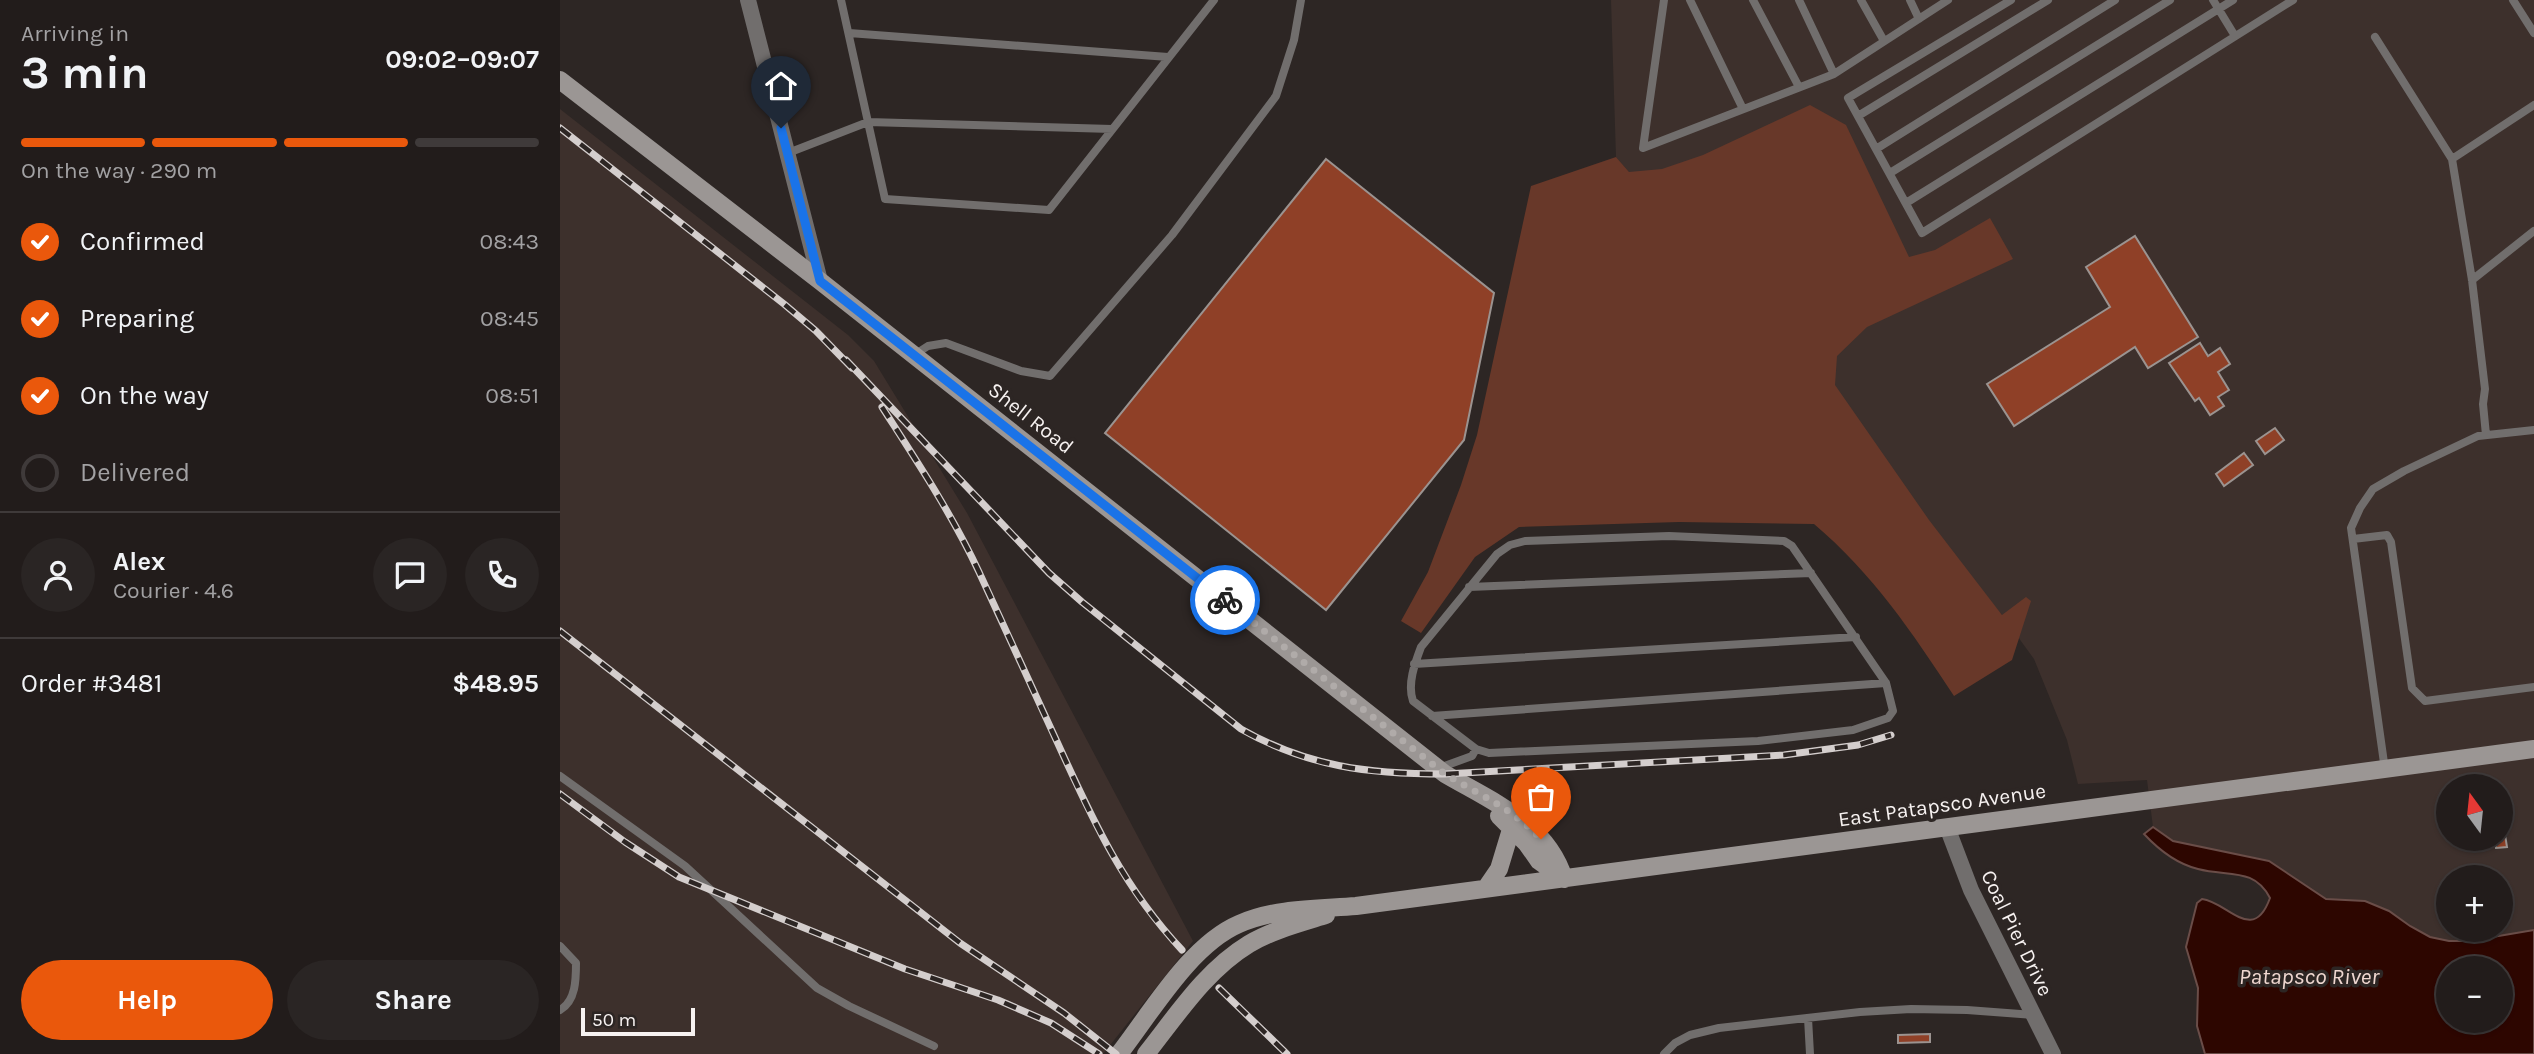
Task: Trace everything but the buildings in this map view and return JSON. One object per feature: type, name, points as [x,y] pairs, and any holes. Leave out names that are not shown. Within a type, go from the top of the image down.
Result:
[{"type":"main road","name":"Shell Road","points":[[560,80],[1439,768],[1474,791],[1491,798],[1525,822],[1558,860],[1557,880]]},
{"type":"main road","name":"East Patapsco Avenue","points":[[1119,1054],[1181,973],[1222,932],[1240,923],[1278,913],[1356,906],[1557,880],[2534,749]]},
{"type":"main road","name":"Shell Road","points":[[1474,791],[1511,826],[1557,880]]},
{"type":"main road","points":[[1486,888],[1499,869],[1511,826]]},
{"type":"main road","name":"East Patapsco Avenue","points":[[1146,1054],[1198,988],[1236,953],[1285,927],[1356,906]]},
{"type":"street","points":[[748,0],[820,281]]},
{"type":"street","name":"Coal Pier Drive","points":[[1947,827],[1971,890],[2053,1054]]},
{"type":"lane","points":[[841,0],[885,199],[1049,210],[1214,0]]},
{"type":"lane","points":[[914,355],[928,346],[946,343],[1021,370],[1050,376],[1172,235],[1276,96],[1292,50],[1301,0]]},
{"type":"lane","points":[[1664,0],[1643,148],[1834,74],[1948,0]]},
{"type":"lane","points":[[1690,0],[1743,109]]},
{"type":"lane","points":[[1753,0],[1799,87]]},
{"type":"lane","points":[[1799,0],[1834,74]]},
{"type":"lane","points":[[1861,0],[1884,41]]},
{"type":"lane","points":[[1910,0],[1919,19]]},
{"type":"lane","points":[[2011,0],[1848,98],[1922,233],[2292,0]]},
{"type":"lane","points":[[1858,116],[2048,0]]},
{"type":"lane","points":[[1876,149],[2115,0]]},
{"type":"lane","points":[[1890,173],[2169,0]]},
{"type":"lane","points":[[2213,0],[2235,36]]},
{"type":"lane","points":[[1906,203],[2233,0]]},
{"type":"lane","points":[[2514,0],[2534,33]]},
{"type":"lane","points":[[849,33],[1168,57]]},
{"type":"lane","points":[[2375,37],[2452,159],[2472,280],[2485,389],[2483,404],[2486,435]]},
{"type":"lane","points":[[2452,159],[2534,105]]},
{"type":"lane","points":[[788,153],[868,122],[1112,129]]},
{"type":"lane","points":[[2472,280],[2534,232]]},
{"type":"lane","points":[[2385,770],[2351,528],[2372,489],[2404,471],[2478,436],[2534,430]]},
{"type":"lane","points":[[2353,539],[2387,535],[2391,542],[2412,688],[2417,695],[2425,701],[2534,687]]},
{"type":"lane","points":[[1669,536],[1784,541],[1792,546],[1811,573],[1886,683],[1893,711],[1888,718],[1853,730],[1758,741],[1489,753],[1476,749],[1413,701],[1411,694],[1414,664],[1421,647],[1497,554],[1510,545],[1525,541],[1669,536]]},
{"type":"lane","points":[[1469,587],[1811,573]]},
{"type":"lane","points":[[1414,664],[1856,637]]},
{"type":"lane","points":[[1432,716],[1886,683]]},
{"type":"lane","points":[[1439,768],[1472,756],[1476,749]]},
{"type":"lane","points":[[560,776],[685,866],[817,988],[934,1046]]},
{"type":"lane","points":[[560,946],[576,963],[576,986],[565,1008],[560,1010]]},
{"type":"lane","points":[[1664,1054],[1675,1043],[1718,1028],[1808,1018],[1911,1009],[2034,1015]]},
{"type":"lane","points":[[1808,1018],[1810,1054]]},
{"type":"shaded area","points":[[1611,0],[2534,0],[2534,930],[2513,934],[2513,865],[2436,865],[2436,938],[2410,926],[2389,911],[2365,901],[2326,899],[2269,860],[2173,841],[2153,827],[2147,780],[2078,784],[2067,740],[2034,659],[2002,615],[1616,157]]},
{"type":"shaded area","points":[[1810,105],[1846,125],[1909,257],[1935,250],[1990,218],[2013,259],[1867,327],[1837,356],[1835,385],[1929,520],[2002,615],[2026,597],[2031,601],[2012,660],[1954,696],[1907,627],[1873,584],[1814,524],[1679,522],[1519,527],[1475,557],[1421,633],[1401,621],[1428,572],[1477,435],[1531,186],[1616,157],[1629,172],[1662,169],[1703,155]]},
{"type":"shaded area","points":[[560,109],[848,335],[874,361],[967,513],[1193,941],[1103,1054],[560,1054]]},
{"type":"water","name":"Patapsco River","points":[[2153,827],[2173,841],[2269,861],[2326,899],[2365,901],[2389,911],[2410,926],[2436,938],[2436,942],[2513,942],[2513,934],[2534,930],[2534,1054],[2205,1054],[2197,1026],[2198,988],[2186,947],[2197,903],[2202,899],[2212,902],[2248,920],[2263,912],[2270,898],[2264,888],[2248,877],[2198,869],[2183,864],[2162,851],[2144,834]]},
{"type":"railway","points":[[560,128],[784,304],[816,331],[852,368]]},
{"type":"railway","points":[[846,360],[1049,573],[1241,729],[1290,752],[1365,770],[1445,774],[1784,755],[1858,745],[1891,735]]},
{"type":"railway","points":[[882,407],[968,550],[1085,802],[1112,854],[1143,903],[1182,950]]},
{"type":"railway","points":[[560,631],[960,943],[1064,1013],[1116,1054]]},
{"type":"railway","points":[[560,794],[625,842],[679,877],[905,969],[998,1000],[1051,1023],[1099,1054]]},
{"type":"railway","points":[[1219,988],[1287,1054]]},
{"type":"way so far","points":[[1225,600],[1445,774],[1513,812],[1541,839]]},
{"type":"route","points":[[781,128],[820,281],[1225,600]]}]
